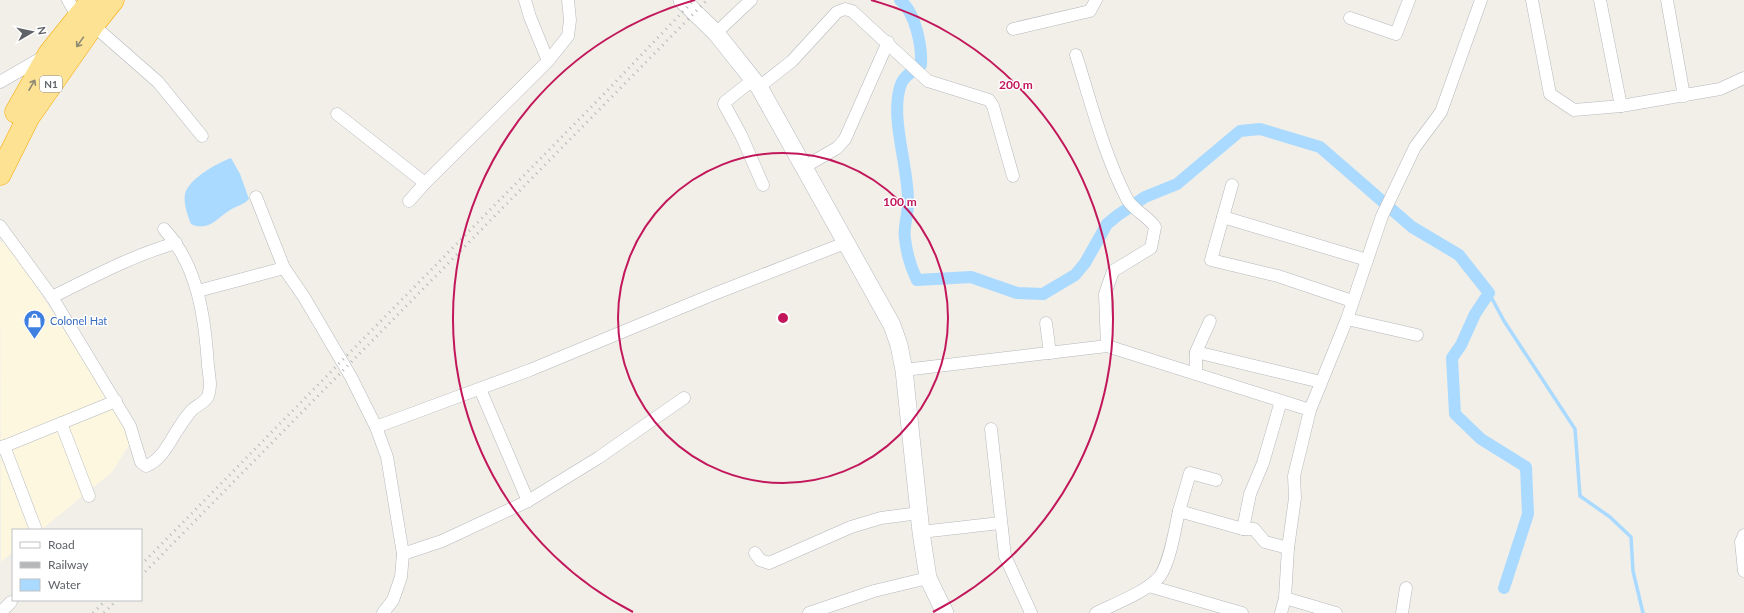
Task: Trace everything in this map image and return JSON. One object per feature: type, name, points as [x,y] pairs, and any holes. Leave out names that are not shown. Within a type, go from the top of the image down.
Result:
[{"type":"highway","name":"N1","points":[[0,144],[49,54],[92,0]]},
{"type":"highway","name":"N1","points":[[0,174],[80,14],[113,0]]},
{"type":"street","points":[[525,0],[548,61]]},
{"type":"street","points":[[409,202],[424,183],[548,61],[568,36],[570,20],[568,0]]},
{"type":"street","points":[[682,0],[716,33],[757,83],[892,325],[899,345],[904,370],[921,532],[928,578],[945,613]]},
{"type":"street","points":[[716,33],[751,0]]},
{"type":"street","points":[[1013,30],[1090,10],[1096,0]]},
{"type":"street","points":[[1350,18],[1396,34],[1409,0]]},
{"type":"street","points":[[1281,613],[1285,598],[1288,548],[1295,498],[1294,476],[1310,410],[1347,319],[1382,216],[1415,147],[1441,112],[1481,0]]},
{"type":"street","points":[[1532,0],[1550,94],[1574,110],[1621,106],[1684,96],[1720,89],[1744,78]]},
{"type":"street","points":[[1600,0],[1621,106]]},
{"type":"street","points":[[1667,0],[1684,96]]},
{"type":"street","points":[[763,185],[741,135],[724,104],[792,61],[837,12],[845,9],[852,11],[888,42],[928,81],[989,100],[1013,176]]},
{"type":"street","points":[[80,14],[158,82],[202,136]]},
{"type":"street","points":[[804,167],[836,148],[845,139],[888,42]]},
{"type":"street","points":[[0,82],[49,54]]},
{"type":"street","points":[[1076,55],[1098,129],[1128,200],[1137,211],[1151,220],[1155,227],[1151,248],[1113,270],[1105,294],[1107,346]]},
{"type":"street","points":[[337,114],[424,183]]},
{"type":"street","points":[[1232,185],[1211,260],[1278,276],[1352,301]]},
{"type":"street","points":[[256,197],[284,268],[322,327],[376,427],[387,457],[403,554],[401,577],[393,600],[383,613]]},
{"type":"street","points":[[1223,218],[1367,260]]},
{"type":"street","points":[[0,226],[52,296],[116,401],[130,426],[141,462],[146,466],[152,464],[162,453],[192,410],[208,397],[209,393],[207,345],[198,291],[184,256],[176,243],[164,229]]},
{"type":"street","points":[[52,296],[150,250],[176,243]]},
{"type":"street","points":[[376,427],[530,370],[714,294],[845,243]]},
{"type":"street","points":[[198,291],[284,268]]},
{"type":"street","points":[[1347,319],[1418,335]]},
{"type":"street","points":[[1196,374],[1196,352],[1210,321]]},
{"type":"street","points":[[1046,323],[1050,353]]},
{"type":"street","points":[[904,370],[1107,346],[1310,410]]},
{"type":"street","points":[[1196,352],[1321,382]]},
{"type":"street","points":[[480,389],[528,501]]},
{"type":"street","points":[[403,554],[442,541],[528,501],[598,458],[684,398]]},
{"type":"street","points":[[36,529],[2,447],[116,401]]},
{"type":"street","points":[[1244,529],[1250,494],[1262,463],[1281,401]]},
{"type":"street","points":[[60,424],[89,496]]},
{"type":"street","points":[[991,429],[1000,523],[1005,556],[1031,613]]},
{"type":"street","points":[[1096,613],[1149,586],[1160,576],[1166,564],[1190,473],[1216,480]]},
{"type":"street","points":[[1179,511],[1244,529],[1254,529],[1265,542],[1288,548]]},
{"type":"street","points":[[755,553],[760,560],[769,563],[851,527],[881,518],[919,513]]},
{"type":"street","points":[[921,532],[1000,523]]},
{"type":"street","points":[[1744,535],[1741,542],[1744,571]]},
{"type":"street","points":[[809,613],[886,587],[928,578]]},
{"type":"street","points":[[1149,586],[1242,613]]},
{"type":"street","points":[[1402,613],[1406,588]]},
{"type":"street","points":[[1285,598],[1336,613]]},
{"type":"street","points":[[0,613],[11,602]]},
{"type":"shaded area","name":"Colonel Hat","points":[[5,239],[134,437],[112,472],[42,529],[12,529],[12,553],[1,562],[0,243]]},
{"type":"water","points":[[231,158],[240,174],[249,199],[212,223],[202,226],[191,224],[187,214],[185,201],[185,194],[188,188],[192,182],[205,172],[219,163]]},
{"type":"waterway","points":[[900,0],[906,6],[914,22],[919,40],[921,58],[921,65],[912,71],[902,81],[898,97],[897,111],[907,189],[908,208],[905,239],[909,260],[917,280],[971,277],[1017,293],[1043,294],[1075,275],[1085,263],[1107,224],[1118,215],[1145,197],[1177,184],[1240,131],[1260,129],[1320,147],[1412,227],[1459,255],[1489,293],[1475,314],[1461,345],[1452,358],[1455,414],[1481,439],[1526,467],[1528,514],[1504,588]]},
{"type":"waterway","points":[[1489,293],[1504,321],[1575,429],[1580,496],[1610,517],[1631,537],[1633,571],[1643,613]]},
{"type":"railway","points":[[142,564],[601,97],[694,0]]},
{"type":"railway","points":[[142,575],[707,0]]},
{"type":"railway","points":[[93,613],[105,601]]},
{"type":"railway","points":[[104,613],[116,601]]},
{"type":"place","name":"Colonel Hat","points":[[35,340]]}]
